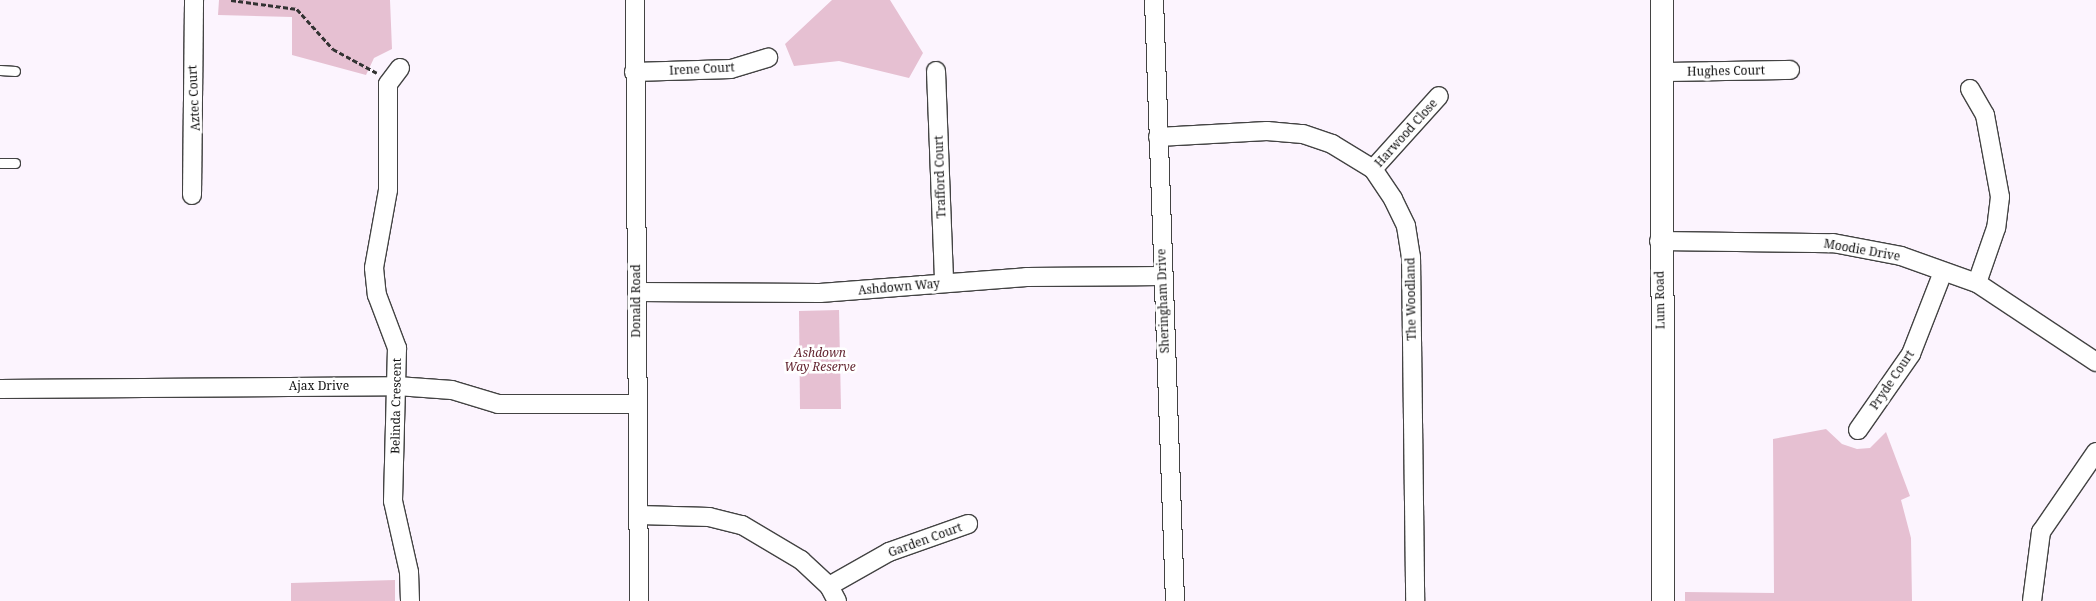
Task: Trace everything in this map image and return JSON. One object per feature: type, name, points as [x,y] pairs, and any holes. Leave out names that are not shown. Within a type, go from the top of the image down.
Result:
[{"type":"street","name":"Aztec Court","points":[[192,195],[194,0]]},
{"type":"street","name":"Donald Road","points":[[635,0],[636,404],[639,601]]},
{"type":"street","name":"Sheringham Drive","points":[[1154,0],[1161,276],[1175,601]]},
{"type":"street","name":"Lum Road","points":[[1662,0],[1659,241],[1663,601]]},
{"type":"street","name":"Irene Court","points":[[634,72],[731,69],[768,58]]},
{"type":"street","name":"Hughes Court","points":[[1661,72],[1790,70]]},
{"type":"street","name":"Trafford Court","points":[[936,71],[944,283]]},
{"type":"street","name":"Belinda Crescent","points":[[396,73],[388,84],[388,190],[374,268],[377,295],[396,348],[397,386],[393,501],[409,572],[410,601]]},
{"type":"street","points":[[1970,89],[1985,115],[2000,198],[1996,228],[1977,283]]},
{"type":"street","name":"Harwood Close","points":[[1373,169],[1439,96]]},
{"type":"street","points":[[1158,137],[1267,131],[1304,134],[1373,169]]},
{"type":"street","name":"The Woodland","points":[[1373,169],[1406,226],[1411,257],[1415,601]]},
{"type":"street","name":"Moodie Drive","points":[[1659,241],[1833,243],[1902,256],[1977,283],[2096,362]]},
{"type":"street","name":"Pryde Court","points":[[1858,430],[1912,354],[1944,272]]},
{"type":"street","name":"Ashdown Way","points":[[637,292],[820,293],[1026,277],[1161,276]]},
{"type":"street","name":"Ajax Drive","points":[[0,389],[397,386],[452,390],[498,404],[636,404]]},
{"type":"street","points":[[2032,601],[2042,532],[2096,452]]},
{"type":"street","points":[[639,514],[709,517],[742,525],[786,550],[833,594]]},
{"type":"street","name":"Garden Court","points":[[833,594],[888,552],[968,524]]},
{"type":"lane","points":[[0,70],[15,71]]},
{"type":"lane","points":[[0,163],[15,163]]},
{"type":"path","points":[[231,0],[297,9],[342,56],[396,73]]},
{"type":"green space","points":[[219,0],[390,0],[392,49],[374,58],[366,75],[292,55],[292,17],[218,15]]},
{"type":"green space","points":[[832,0],[890,0],[923,53],[909,78],[839,61],[794,66],[785,44]]},
{"type":"green space","name":"Ashdown Way Reserve","points":[[839,310],[841,409],[800,409],[799,311]]},
{"type":"green space","points":[[1826,429],[1842,444],[1857,449],[1870,448],[1886,432],[1910,496],[1901,500],[1911,538],[1912,601],[1685,601],[1685,592],[1774,593],[1773,439]]},
{"type":"green space","points":[[395,580],[395,601],[291,601],[291,583]]}]
